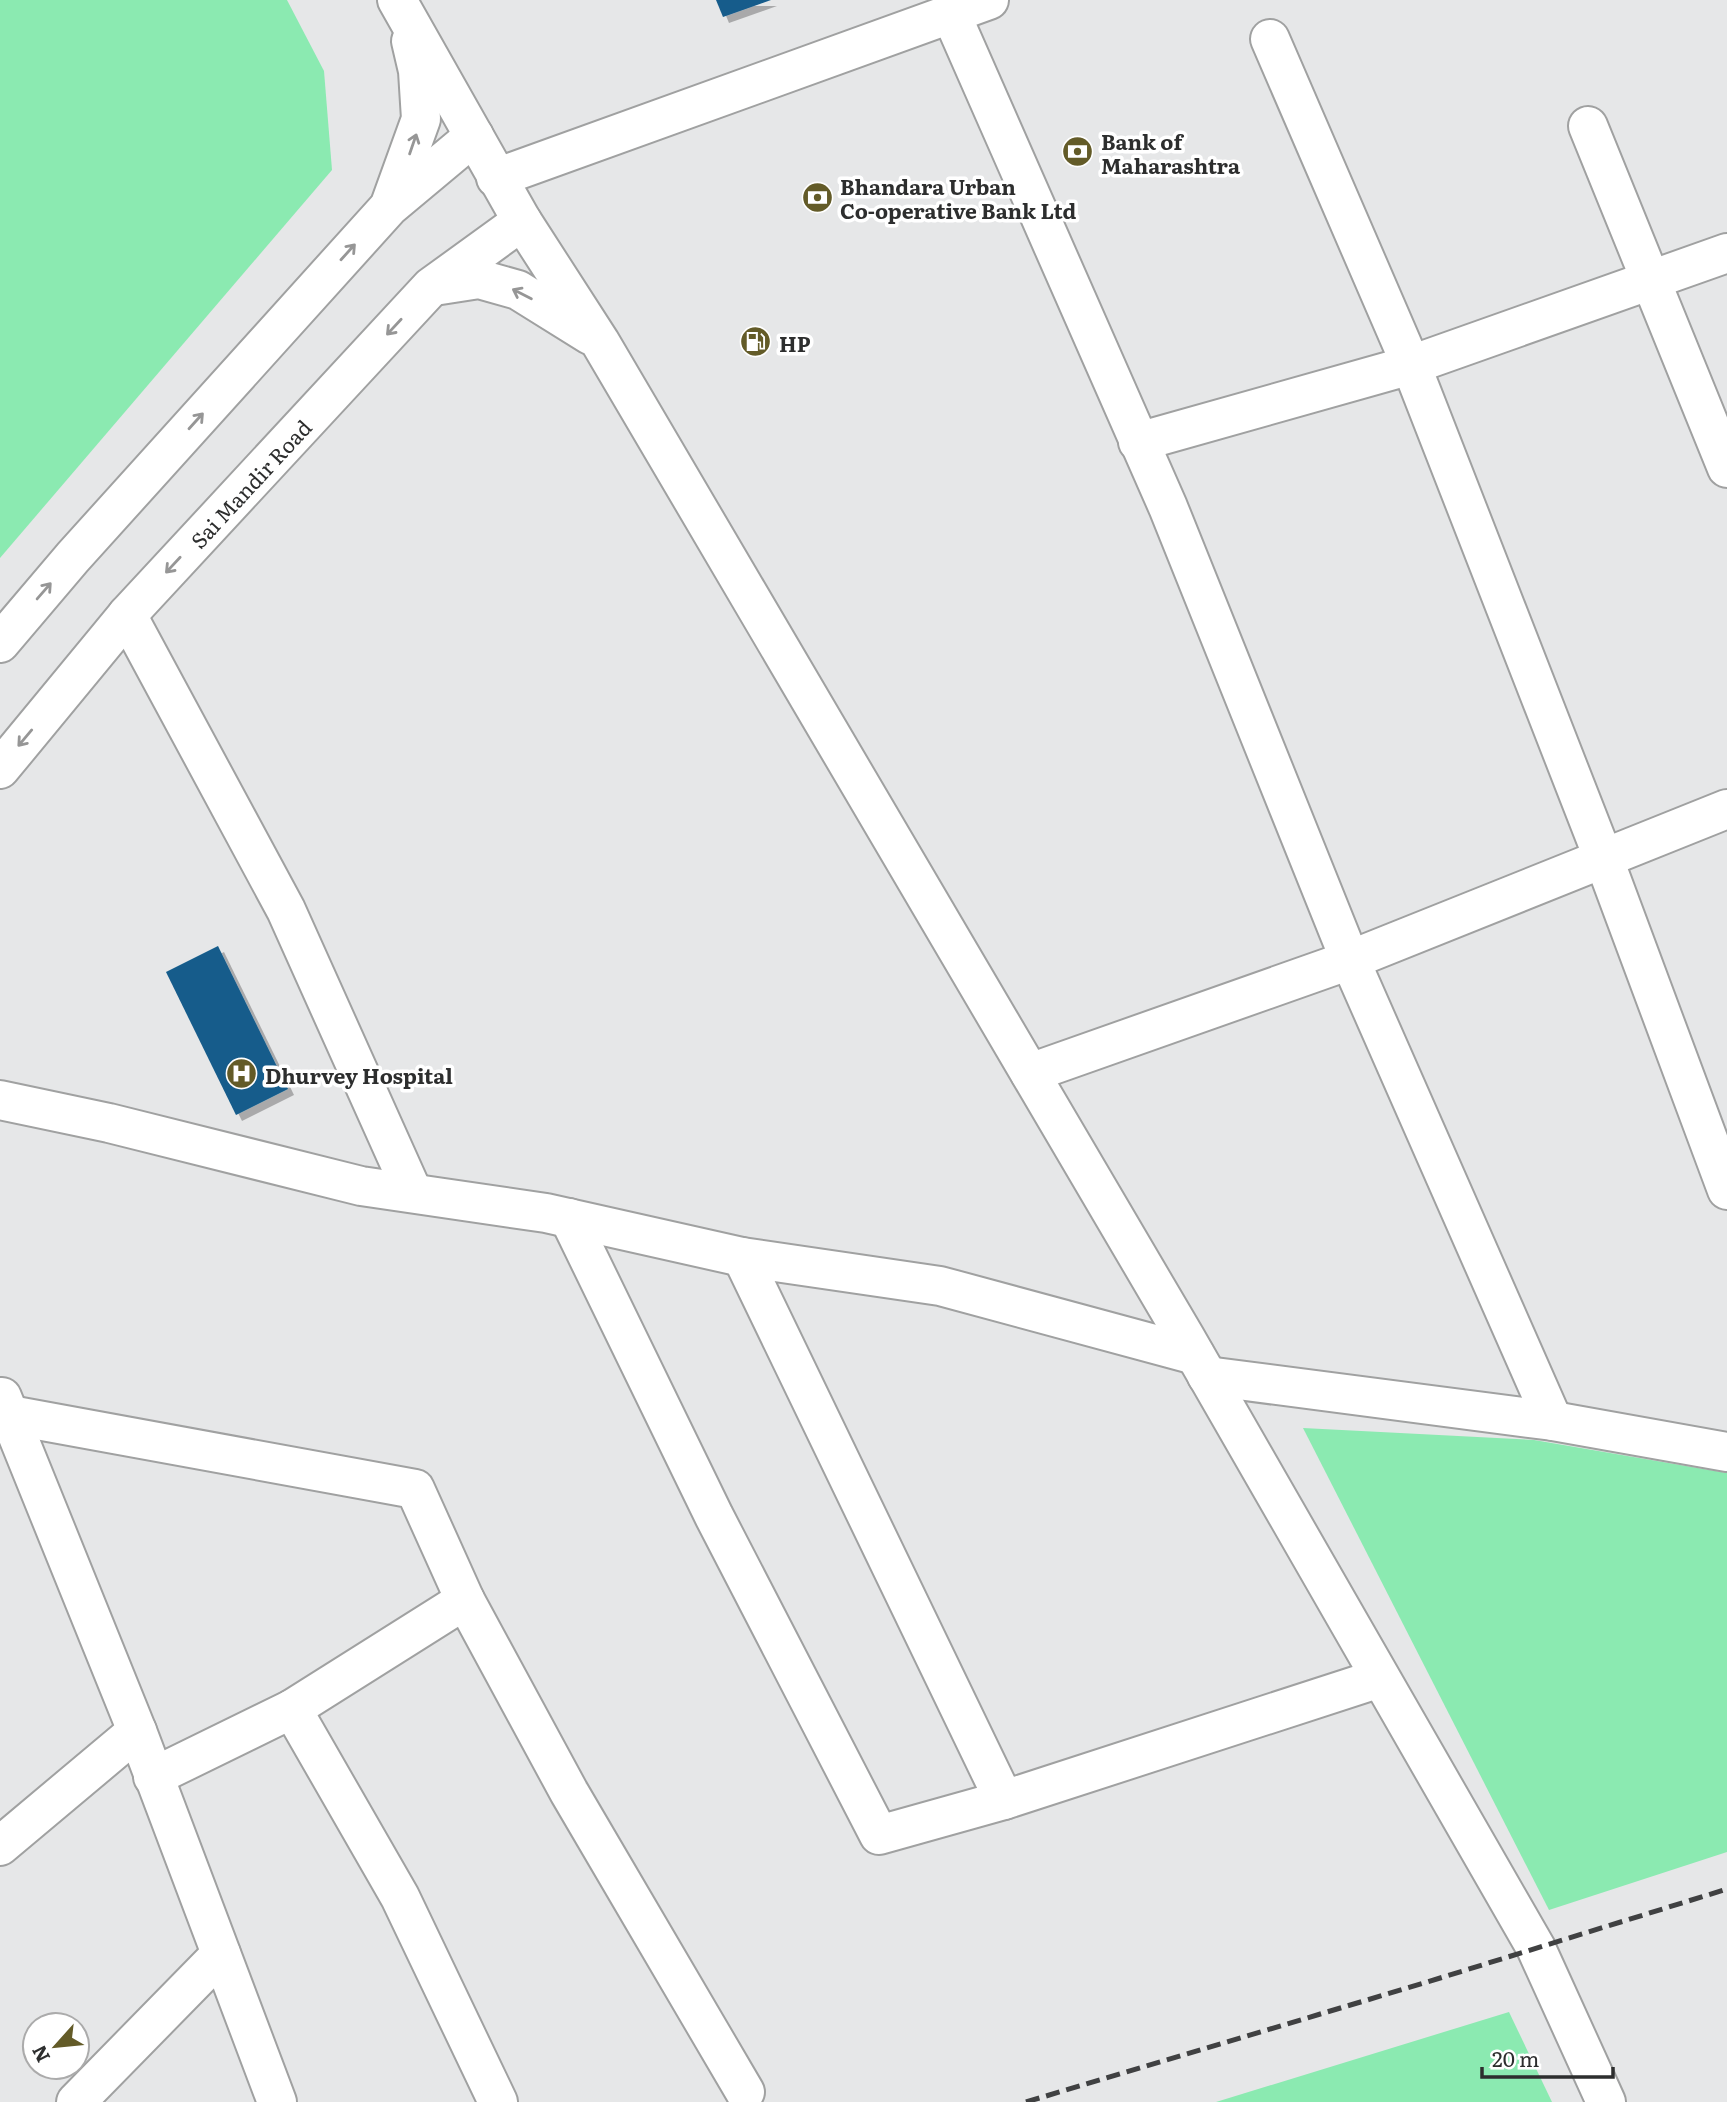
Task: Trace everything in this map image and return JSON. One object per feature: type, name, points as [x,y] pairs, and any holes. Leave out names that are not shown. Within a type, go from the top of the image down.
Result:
[{"type":"main road","points":[[496,177],[989,0]]},
{"type":"main road","points":[[400,6],[522,222],[600,342],[1030,1073],[1536,1948],[1606,2102]]},
{"type":"main road","points":[[388,207],[421,119],[418,71],[400,6]]},
{"type":"main road","points":[[951,14],[1168,508],[1350,960],[1553,1421]]},
{"type":"main road","points":[[1270,39],[1411,365],[1603,857],[1727,1189]]},
{"type":"main road","points":[[1588,126],[1727,468]]},
{"type":"main road","points":[[0,643],[73,557],[388,207],[474,136]]},
{"type":"main road","name":"Sai Mandir Road","points":[[0,769],[127,615],[431,287],[522,222]]},
{"type":"main road","points":[[1138,442],[1411,365],[1727,253]]},
{"type":"main road","points":[[431,287],[479,279],[518,290],[600,342]]},
{"type":"main road","points":[[127,615],[286,910],[413,1193]]},
{"type":"main road","points":[[1030,1073],[1350,960],[1727,808]]},
{"type":"main road","points":[[0,1100],[109,1123],[360,1186],[547,1213],[742,1257],[940,1286],[1201,1366],[1553,1421],[1727,1452]]},
{"type":"main road","points":[[569,1218],[714,1516],[879,1835],[1004,1800],[1380,1678]]},
{"type":"main road","points":[[742,1257],[1004,1800]]},
{"type":"main road","points":[[5,1404],[415,1489],[465,1600],[569,1792],[745,2092]]},
{"type":"main road","points":[[5,1404],[137,1731],[277,2102]]},
{"type":"main road","points":[[153,1777],[292,1709],[465,1600]]},
{"type":"main road","points":[[292,1709],[400,1897],[498,2102]]},
{"type":"main road","points":[[0,1846],[137,1731]]},
{"type":"main road","points":[[76,2102],[221,1954]]},
{"type":"green space","points":[[0,0],[287,0],[324,71],[332,170],[0,558]]},
{"type":"green space","points":[[1303,1428],[1534,1440],[1727,1473],[1727,1852],[1549,1910]]},
{"type":"green space","points":[[1509,2012],[1552,2102],[1216,2102]]},
{"type":"building","points":[[716,0],[771,0],[723,17]]},
{"type":"building","points":[[218,946],[288,1089],[236,1115],[166,972]]},
{"type":"railway","points":[[1026,2102],[1727,1889]]},
{"type":"place","name":"Bank of Maharashtra","points":[[1078,152]]},
{"type":"place","name":"Bhandara Urban Co-operative Bank Ltd","points":[[817,197]]},
{"type":"place","name":"HP","points":[[756,342]]},
{"type":"place","name":"Dhurvey Hospital","points":[[242,1074]]}]
